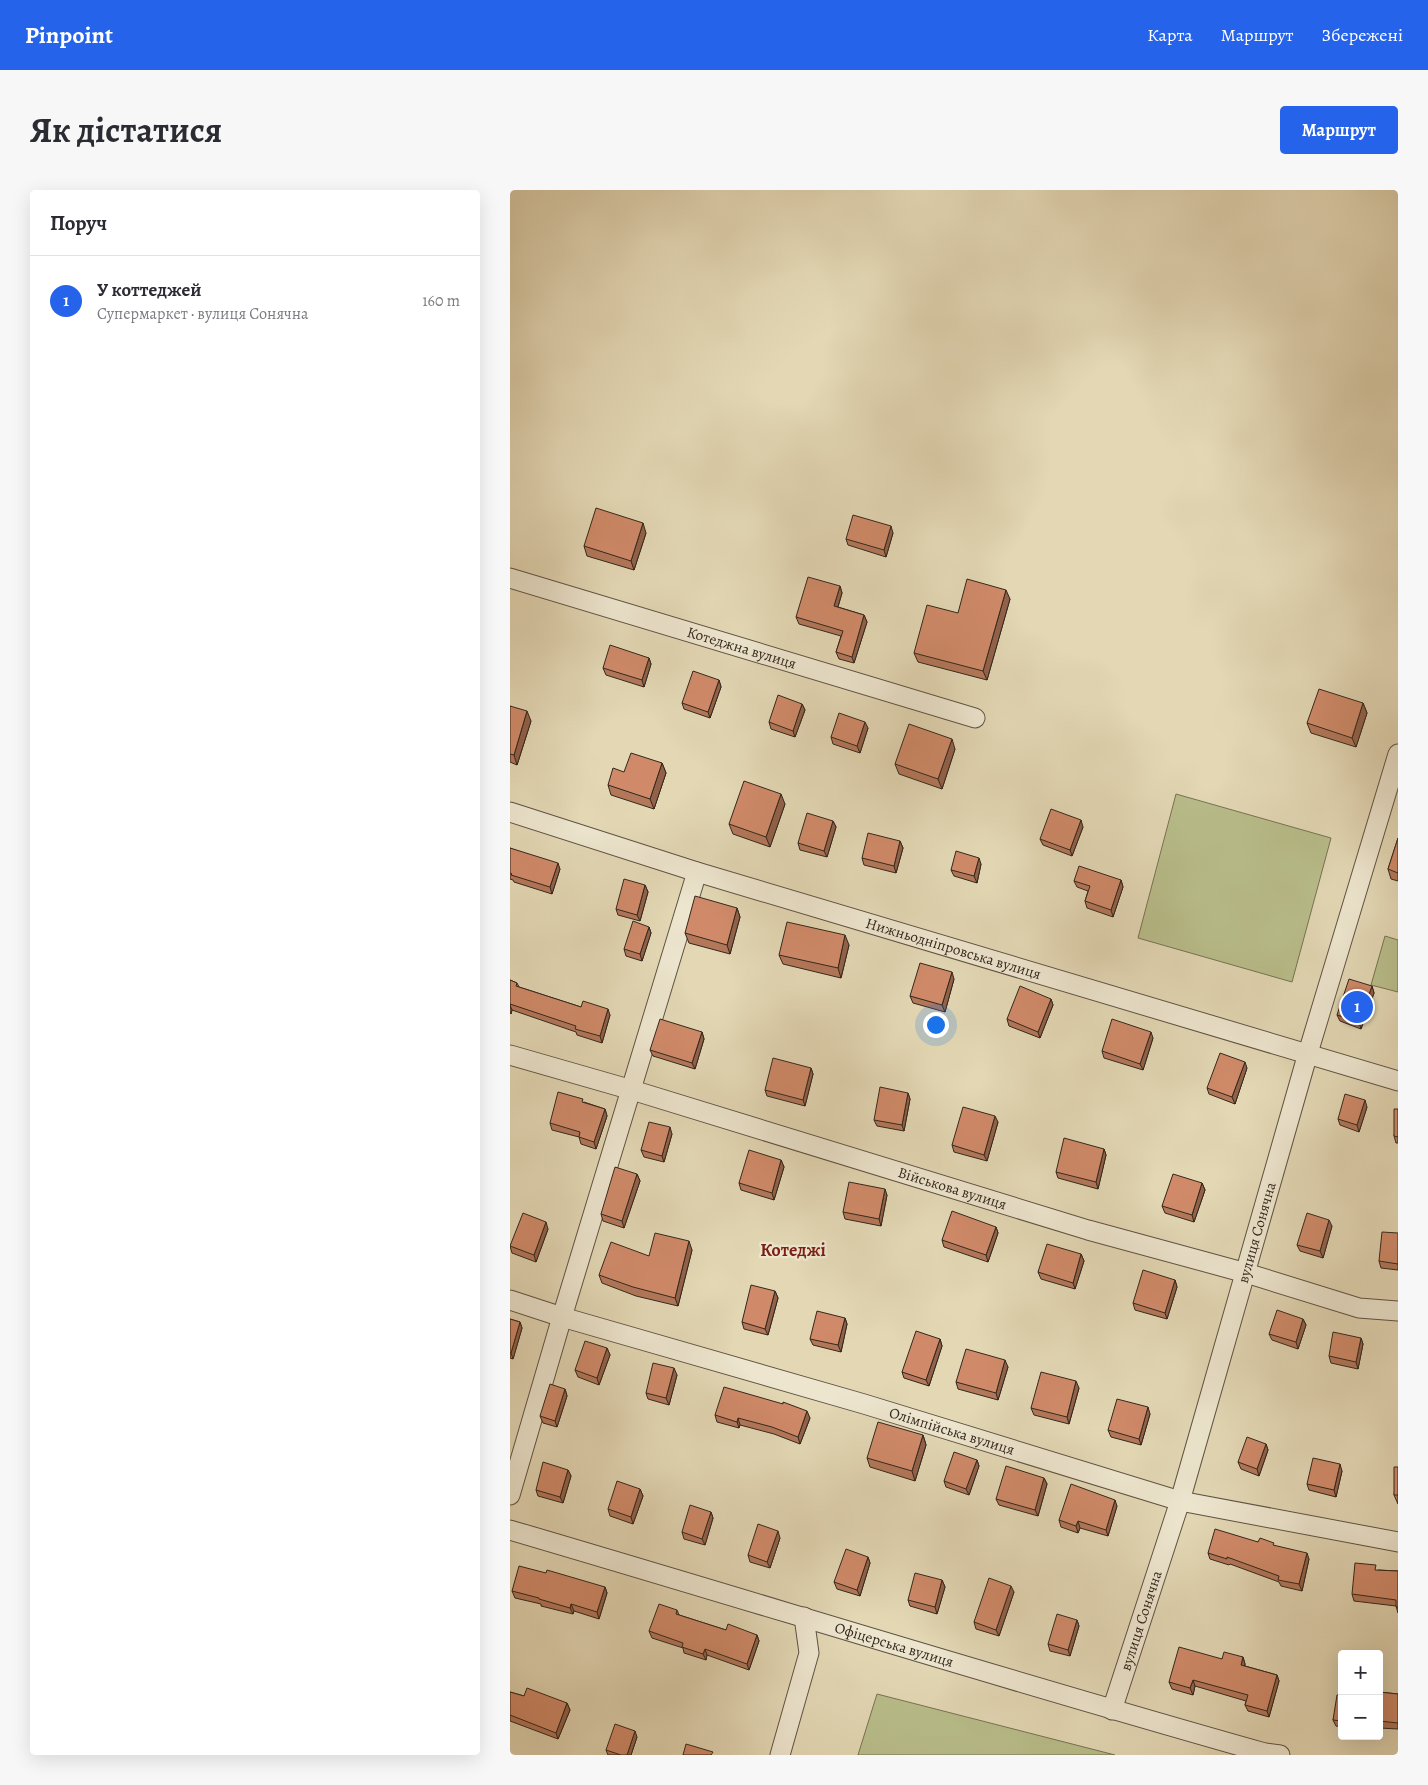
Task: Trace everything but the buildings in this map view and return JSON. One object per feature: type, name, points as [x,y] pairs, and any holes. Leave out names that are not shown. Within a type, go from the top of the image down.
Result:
[{"type":"street","name":"Котеджна вулиця","points":[[510,578],[975,718]]},
{"type":"street","name":"вулиця Сонячна","points":[[1112,1710],[1180,1501],[1308,1053],[1398,754]]},
{"type":"street","name":"Нижньодніпровська вулиця","points":[[510,812],[697,872],[1398,1081]]},
{"type":"street","points":[[510,1496],[562,1317],[697,872]]},
{"type":"street","name":"Військова вулиця","points":[[510,1054],[1088,1230],[1246,1273],[1360,1308],[1398,1311]]},
{"type":"street","name":"Олімпійська вулиця","points":[[510,1300],[562,1317],[864,1404],[1180,1501],[1398,1542]]},
{"type":"street","name":"Офіцерська вулиця","points":[[510,1530],[804,1616],[1112,1710],[1265,1753],[1280,1755]]},
{"type":"street","points":[[780,1755],[809,1654],[804,1616]]},
{"type":"green space","points":[[1176,794],[1331,838],[1292,982],[1138,938]]},
{"type":"green space","points":[[1385,936],[1398,940],[1398,992],[1371,985]]},
{"type":"green space","points":[[877,1694],[1115,1755],[858,1755]]},
{"type":"place","name":"У коттеджей","points":[[1357,1007]]},
{"type":"district","name":"Котеджі","points":[[793,1250]]}]
